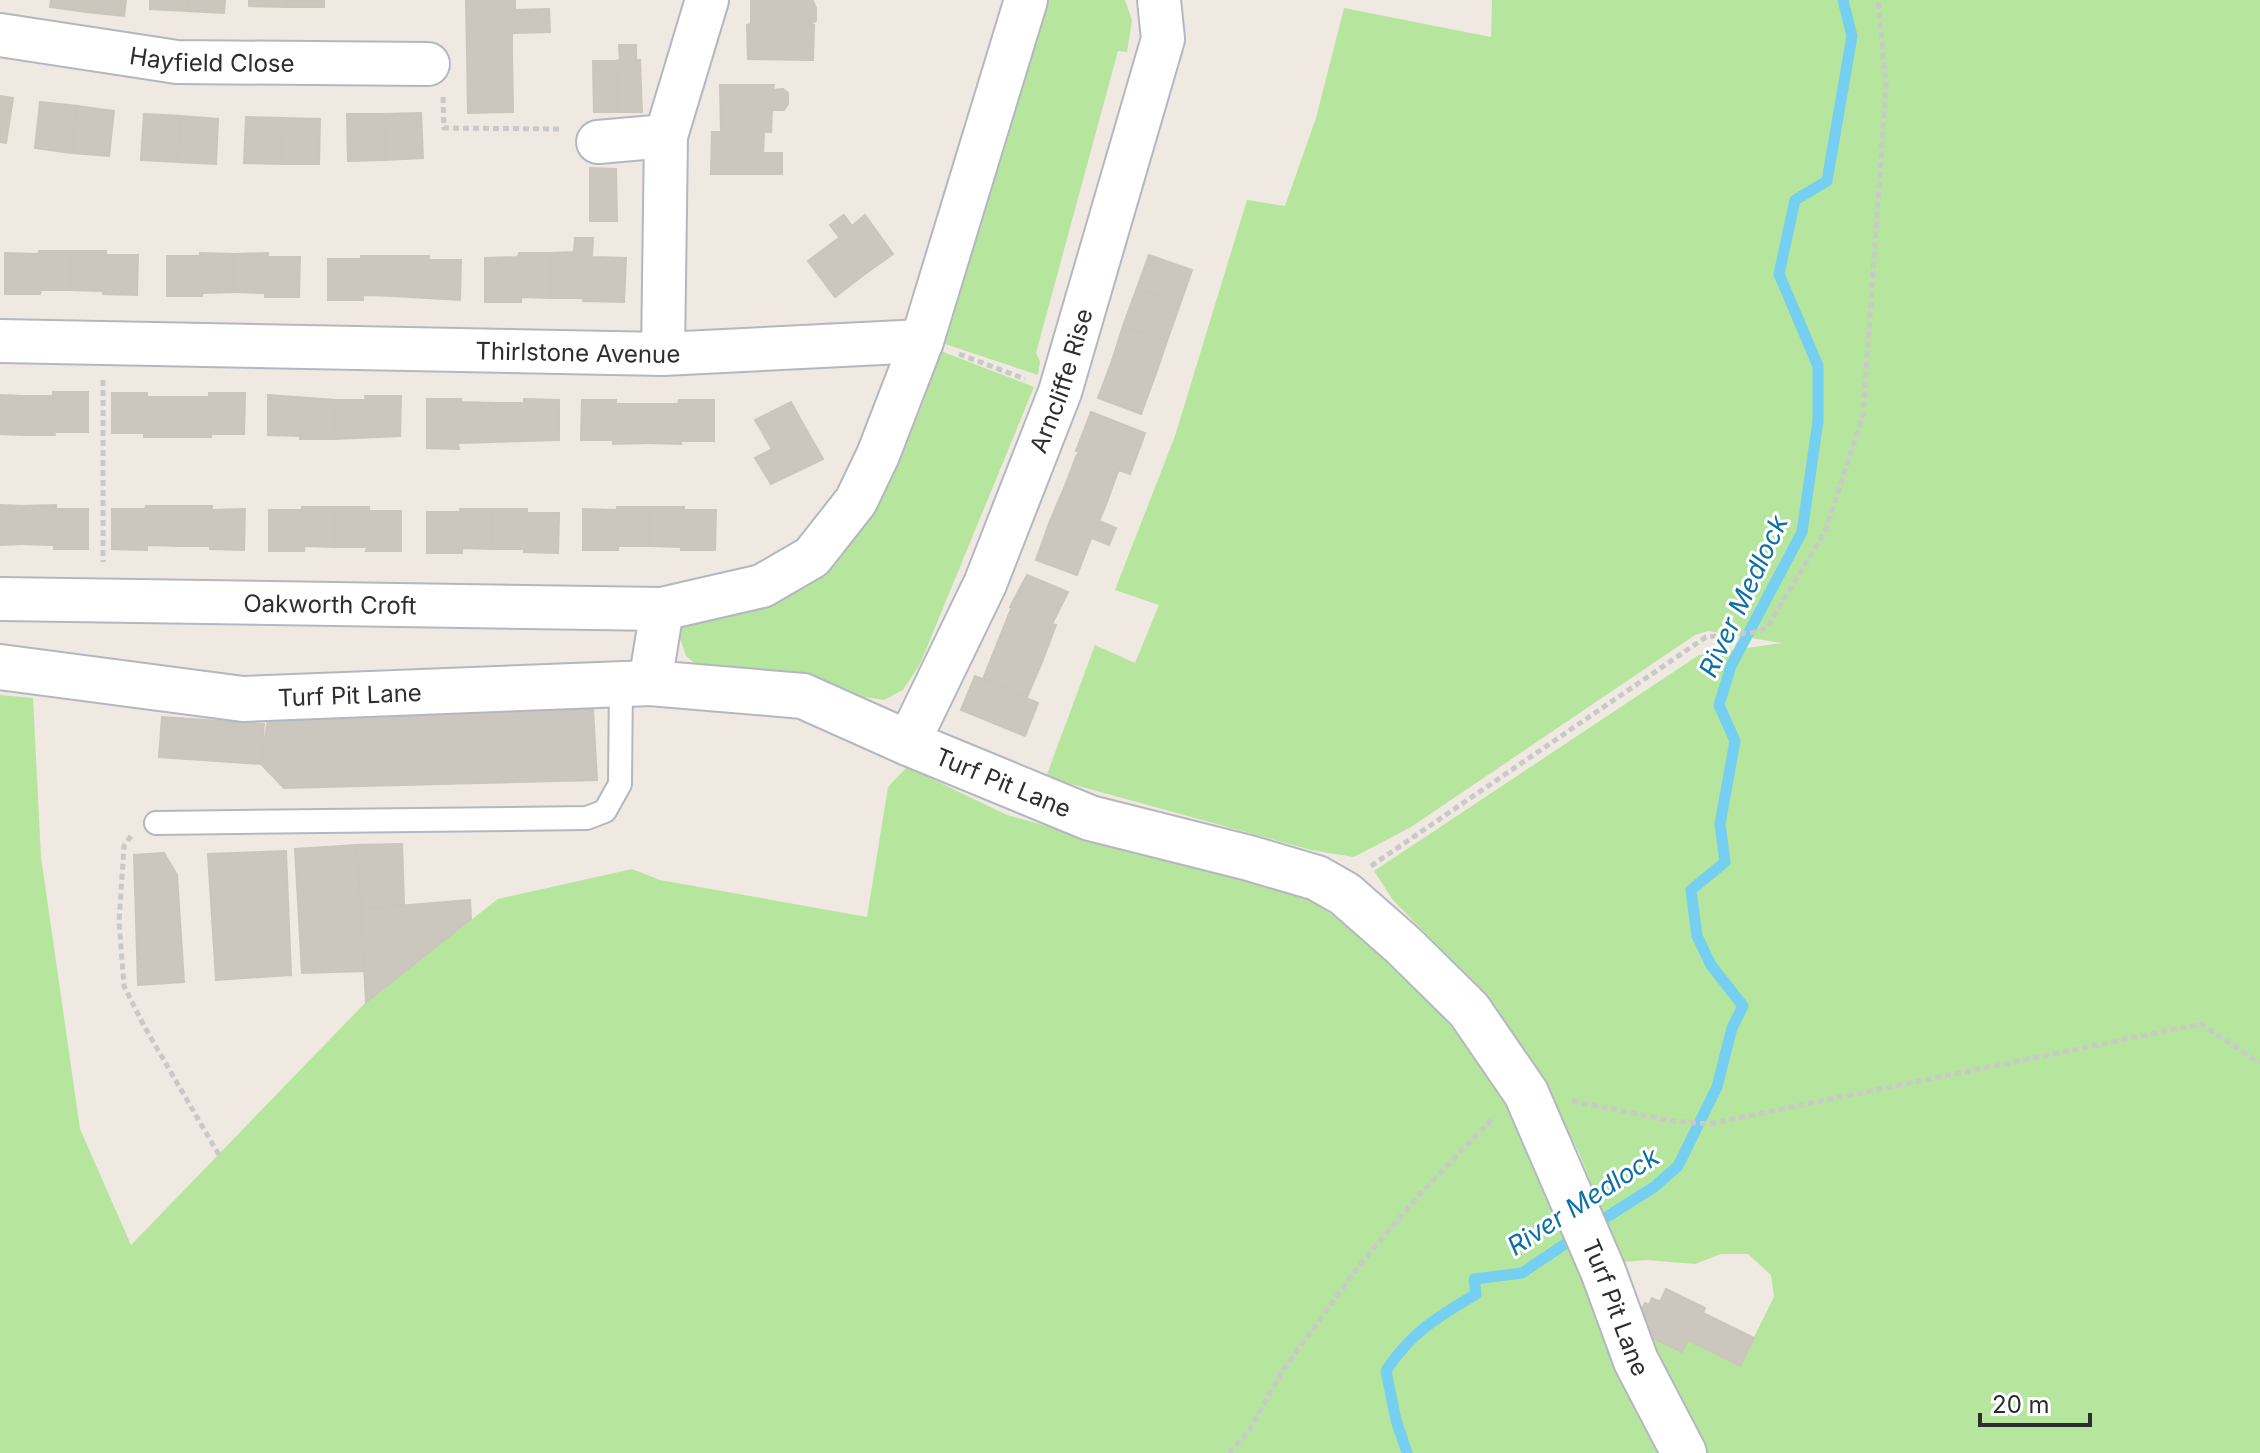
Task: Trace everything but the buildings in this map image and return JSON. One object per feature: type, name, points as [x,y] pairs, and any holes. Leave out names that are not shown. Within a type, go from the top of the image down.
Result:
[{"type":"street","points":[[663,354],[666,136],[707,0]]},
{"type":"street","points":[[922,341],[1026,0]]},
{"type":"street","name":"Arncliffe Rise","points":[[908,743],[985,584],[1060,392],[1163,39],[1159,0]]},
{"type":"street","name":"Hayfield Close","points":[[0,35],[177,62],[428,64]]},
{"type":"street","points":[[598,142],[666,136]]},
{"type":"street","name":"Thirlstone Avenue","points":[[0,341],[663,354],[922,341]]},
{"type":"street","name":"Oakworth Croft","points":[[0,599],[662,609],[762,586],[812,557],[856,501],[878,455],[922,341]]},
{"type":"street","points":[[635,683],[662,609]]},
{"type":"street","name":"Turf Pit Lane","points":[[0,667],[243,699],[635,683],[803,696],[1090,818],[1317,878],[1345,894],[1469,1010],[1531,1103],[1603,1271],[1636,1361],[1684,1453]]},
{"type":"lane","points":[[156,823],[587,818],[605,811],[620,784],[635,683]]},
{"type":"path","points":[[1345,894],[1365,870],[1706,637],[1757,632],[1767,627],[1825,532],[1863,415],[1886,85],[1878,0]]},
{"type":"path","points":[[428,64],[443,92],[444,128],[584,129],[598,142]]},
{"type":"path","points":[[922,341],[1060,392]]},
{"type":"path","points":[[103,343],[103,601]]},
{"type":"path","points":[[156,823],[134,831],[124,846],[119,922],[124,986],[219,1155]]},
{"type":"path","points":[[1229,1453],[1249,1431],[1281,1373],[1358,1267],[1420,1194],[1509,1101],[1708,1124],[2201,1024],[2260,1063]]},
{"type":"green space","points":[[1042,0],[1125,0],[1132,20],[1127,52],[1118,51],[1036,353],[1040,362],[1038,375],[942,343]]},
{"type":"green space","points":[[1492,0],[2260,0],[2260,1453],[1700,1453],[1637,1330],[1682,1352],[1688,1340],[1740,1365],[1774,1297],[1771,1275],[1748,1254],[1721,1254],[1695,1264],[1646,1260],[1622,1262],[1580,1155],[1533,1061],[1491,1001],[1393,900],[1374,871],[1699,655],[1782,643],[1708,631],[1695,635],[1411,827],[1354,857],[1311,850],[1046,777],[1095,645],[1135,663],[1159,605],[1115,590],[1175,436],[1247,200],[1285,206],[1316,118],[1344,8],[1491,37]]},
{"type":"green space","points":[[938,350],[1034,387],[920,664],[903,690],[884,700],[785,673],[700,668],[686,656],[680,638],[682,622],[871,507],[905,448],[926,395]]},
{"type":"green space","points":[[0,695],[33,698],[41,857],[80,1129],[131,1245],[366,1002],[498,899],[632,869],[660,880],[867,917],[888,787],[907,767],[1007,815],[1310,899],[1373,945],[1438,1010],[1506,1096],[1660,1453],[0,1453]]},
{"type":"waterway","name":"River Medlock","points":[[1591,1227],[1654,1187],[1678,1166],[1717,1087],[1732,1028],[1743,1006],[1711,965],[1697,936],[1691,890],[1725,862],[1720,824],[1735,741],[1719,705],[1731,666],[1802,532],[1818,421],[1818,366],[1779,274],[1795,200],[1827,181],[1852,36],[1843,0]]},
{"type":"waterway","name":"River Medlock","points":[[1407,1453],[1396,1420],[1386,1371],[1395,1357],[1426,1326],[1476,1294],[1474,1279],[1522,1273],[1577,1236]]}]
